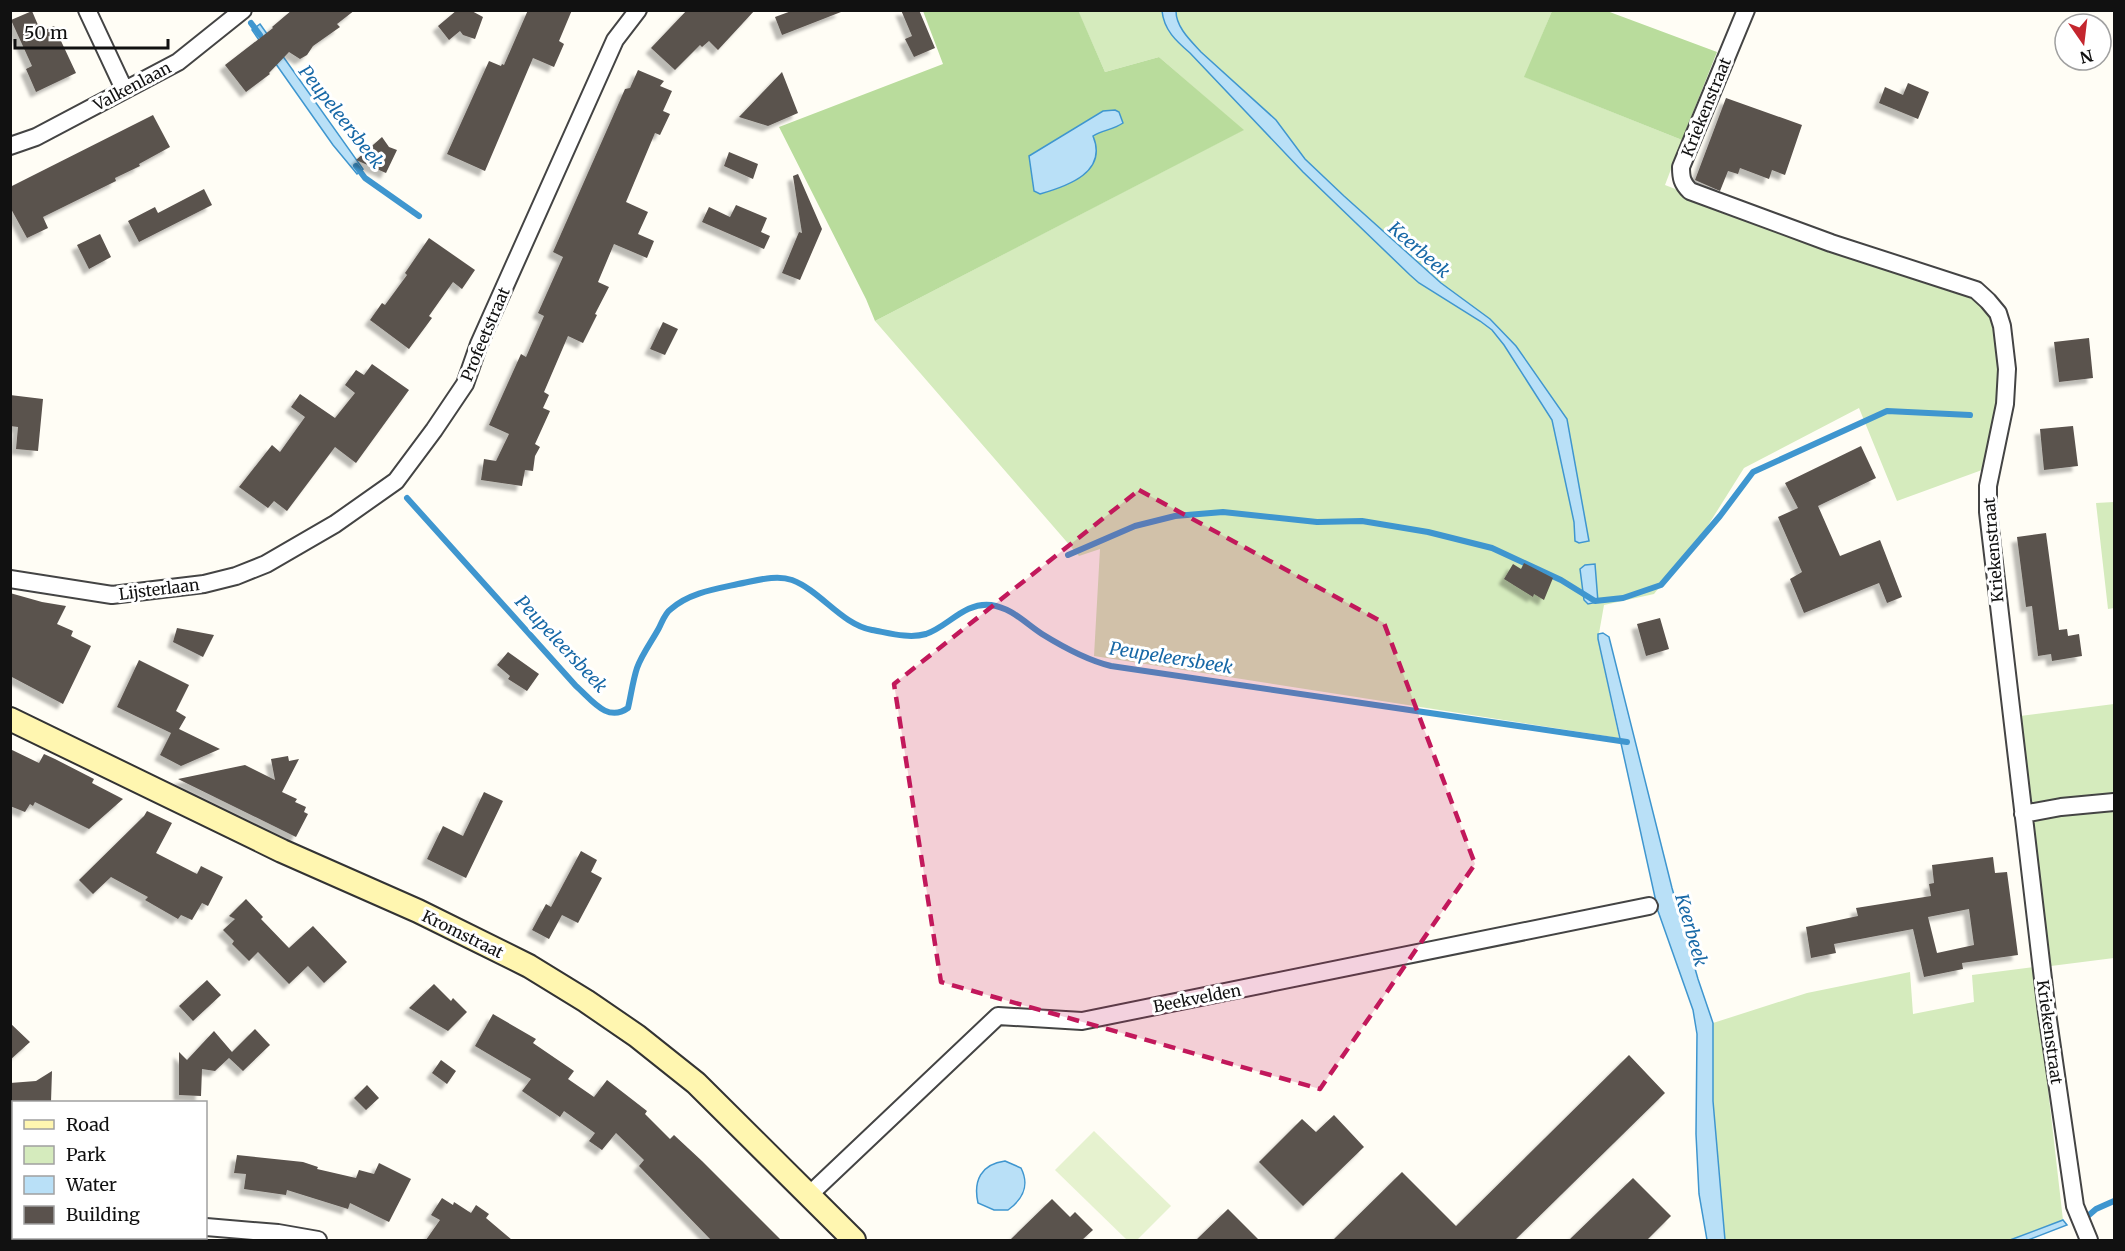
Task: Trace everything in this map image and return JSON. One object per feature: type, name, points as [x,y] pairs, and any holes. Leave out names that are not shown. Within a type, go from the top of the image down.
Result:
[{"type":"main road","name":"Kromstraat","points":[[10,719],[282,851],[418,911],[529,966],[586,1001],[637,1036],[696,1083],[854,1240]]},
{"type":"street","points":[[87,10],[124,89]]},
{"type":"street","name":"Valkenlaan","points":[[10,146],[36,137],[178,62],[243,10]]},
{"type":"street","name":"Profeetstraat","points":[[236,576],[266,564],[336,524],[396,481],[434,430],[465,384],[489,323],[615,40],[638,10]]},
{"type":"street","name":"Kriekenstraat","points":[[1746,10],[1681,167],[1683,184],[1690,190],[1821,239],[1976,290],[1998,313],[2002,326],[2007,369],[2005,404],[1989,474],[1988,512],[2047,1013],[2075,1206],[2089,1240]]},
{"type":"street","name":"Lijsterlaan","points":[[10,579],[112,595],[204,584],[236,576]]},
{"type":"street","points":[[2023,814],[2061,807],[2115,802]]},
{"type":"street","name":"Beekvelden","points":[[809,1196],[998,1016],[1082,1021],[1649,906]]},
{"type":"street","points":[[207,1227],[279,1233],[318,1240]]},
{"type":"highlighted area","points":[[1139,490],[1384,623],[1475,864],[1320,1089],[941,982],[894,684]]},
{"type":"green space","points":[[1078,10],[1105,72],[1159,57],[1244,130],[875,321],[779,127],[943,64],[923,11]]},
{"type":"green space","points":[[1078,11],[1552,11],[1525,77],[1682,140],[1665,185],[1852,257],[1967,296],[1983,306],[1991,316],[2000,349],[1999,404],[1982,470],[1897,501],[1859,408],[1744,468],[1707,527],[1654,594],[1604,605],[1598,639],[1619,738],[1094,656],[1100,549],[1079,556],[875,321],[1243,130],[1159,57],[1105,72]]},
{"type":"green space","points":[[1552,11],[1607,11],[1717,52],[1682,140],[1524,77]]},
{"type":"green space","points":[[2114,502],[2114,608],[2108,609],[2096,503]]},
{"type":"green space","points":[[2114,704],[2114,958],[2051,966],[2020,716]]},
{"type":"green space","points":[[2034,967],[2063,1220],[2010,1240],[1725,1240],[1713,1101],[1713,1023],[1807,993],[1910,972],[1913,1014],[1974,1002],[1972,975]]},
{"type":"green space","points":[[1094,1131],[1171,1206],[1137,1240],[1127,1240],[1055,1170]]},
{"type":"water","points":[[1162,11],[1176,11],[1178,22],[1188,38],[1276,120],[1305,159],[1441,283],[1490,319],[1516,346],[1567,419],[1589,541],[1579,543],[1575,541],[1574,522],[1552,420],[1492,330],[1419,283],[1303,172],[1176,39],[1165,24]]},
{"type":"water","points":[[260,24],[363,169],[357,174],[333,145],[252,30]]},
{"type":"water","points":[[1103,111],[1119,112],[1123,123],[1093,136],[1096,149],[1095,159],[1083,176],[1062,187],[1040,194],[1034,191],[1029,156]]},
{"type":"water","points":[[1595,564],[1598,602],[1588,604],[1584,600],[1580,569],[1585,565]]},
{"type":"water","points":[[1603,633],[1609,637],[1672,888],[1713,1023],[1713,1101],[1725,1240],[1707,1240],[1699,1194],[1696,1134],[1697,1034],[1693,1010],[1658,911],[1598,639],[1598,634]]},
{"type":"water","points":[[1005,1161],[1021,1168],[1025,1186],[1021,1197],[1008,1210],[994,1210],[978,1203],[978,1181],[990,1166]]},
{"type":"water","points":[[2063,1220],[2067,1225],[2028,1240],[2010,1240]]},
{"type":"building","points":[[292,10],[355,10],[337,24],[340,27],[313,46],[307,55],[300,59],[289,52],[270,74],[246,92],[225,65],[273,28]]},
{"type":"building","points":[[457,10],[470,10],[483,17],[475,39],[463,35],[460,31],[449,40],[438,26]]},
{"type":"building","points":[[528,10],[572,10],[559,41],[564,44],[554,67],[533,58],[485,171],[447,154],[489,61],[504,65]]},
{"type":"building","points":[[687,10],[755,10],[718,50],[709,41],[702,47],[700,45],[675,70],[651,48]]},
{"type":"building","points":[[794,10],[841,10],[841,12],[782,35],[775,17]]},
{"type":"building","points":[[901,10],[919,10],[935,48],[914,57],[905,39],[912,36]]},
{"type":"building","points":[[32,11],[41,32],[54,26],[76,73],[36,92],[26,69],[32,66],[11,20]]},
{"type":"building","points":[[638,70],[664,81],[660,86],[672,91],[663,111],[670,114],[660,135],[655,133],[626,202],[648,212],[638,234],[654,241],[647,258],[614,244],[598,282],[609,287],[595,314],[597,315],[583,343],[568,336],[544,392],[549,395],[543,408],[550,411],[535,444],[540,447],[535,456],[533,471],[525,470],[522,486],[481,480],[484,459],[496,461],[509,434],[489,425],[521,354],[526,357],[544,316],[538,313],[563,257],[553,252],[625,89],[630,88]]},
{"type":"building","points":[[782,72],[798,113],[768,126],[739,117]]},
{"type":"building","points":[[1908,83],[1929,92],[1918,119],[1879,103],[1885,87],[1903,95]]},
{"type":"building","points":[[1726,98],[1802,125],[1785,175],[1772,170],[1769,179],[1740,168],[1738,174],[1728,171],[1720,191],[1695,180]]},
{"type":"building","points":[[153,115],[170,147],[139,164],[140,166],[115,178],[116,181],[43,217],[48,228],[27,238],[10,207],[10,187]]},
{"type":"building","points":[[382,137],[389,147],[397,150],[386,173],[356,160]]},
{"type":"building","points":[[729,152],[758,164],[753,179],[724,166]]},
{"type":"building","points":[[798,174],[822,229],[800,280],[782,273],[799,232],[802,233],[793,176]]},
{"type":"building","points":[[204,189],[212,205],[139,242],[128,221],[155,207],[158,213]]},
{"type":"building","points":[[736,205],[767,218],[761,232],[770,236],[764,249],[702,222],[709,207],[730,217]]},
{"type":"building","points":[[100,234],[111,257],[89,269],[77,245]]},
{"type":"building","points":[[429,238],[475,270],[462,289],[453,282],[429,316],[432,318],[409,349],[370,320],[382,303],[385,305],[407,275],[405,273]]},
{"type":"building","points":[[663,322],[678,329],[665,355],[650,349]]},
{"type":"building","points":[[2089,338],[2093,378],[2059,382],[2054,342]]},
{"type":"building","points":[[372,364],[409,390],[356,463],[335,447],[287,511],[274,501],[268,508],[239,487],[272,445],[280,452],[305,417],[291,407],[300,394],[335,418],[355,393],[345,385],[356,370],[364,375]]},
{"type":"building","points":[[10,395],[43,399],[38,451],[16,449],[18,427],[10,426]]},
{"type":"building","points":[[2073,426],[2078,466],[2044,470],[2040,429]]},
{"type":"building","points":[[1861,446],[1876,478],[1818,506],[1840,556],[1880,540],[1902,597],[1887,603],[1879,583],[1804,613],[1790,579],[1802,572],[1778,517],[1798,508],[1785,483]]},
{"type":"building","points":[[2046,533],[2059,630],[2067,629],[2068,636],[2079,634],[2082,656],[2052,661],[2051,654],[2038,656],[2032,606],[2026,607],[2017,537]]},
{"type":"building","points":[[1524,563],[1553,578],[1544,600],[1534,594],[1533,597],[1504,579],[1513,564],[1521,569]]},
{"type":"building","points":[[10,593],[66,606],[57,624],[73,631],[71,636],[91,646],[63,704],[10,676]]},
{"type":"building","points":[[1660,618],[1669,649],[1646,656],[1637,624]]},
{"type":"building","points":[[177,628],[214,635],[203,657],[173,642]]},
{"type":"building","points":[[508,652],[539,674],[527,691],[508,679],[510,676],[497,665]]},
{"type":"building","points":[[139,660],[189,685],[176,711],[186,717],[179,729],[220,749],[181,766],[160,755],[171,733],[117,707]]},
{"type":"building","points":[[10,749],[39,763],[44,754],[94,779],[92,783],[123,799],[89,829],[35,802],[33,806],[30,804],[25,812],[10,806]]},
{"type":"building","points":[[288,756],[289,761],[299,759],[282,792],[297,799],[295,802],[306,807],[304,812],[308,814],[296,837],[178,779],[245,765],[275,780],[271,759]]},
{"type":"building","points":[[484,792],[503,801],[466,878],[427,859],[443,826],[463,836]]},
{"type":"building","points":[[147,811],[172,823],[156,853],[197,874],[201,866],[223,877],[208,906],[202,903],[192,920],[181,915],[178,919],[145,900],[148,897],[111,877],[93,894],[79,880]]},
{"type":"building","points":[[581,851],[597,860],[591,872],[602,878],[578,923],[562,915],[549,939],[532,930],[546,904],[551,907]]},
{"type":"building","points":[[1993,857],[1995,873],[2007,872],[2018,955],[1962,963],[1963,969],[1924,977],[1913,929],[1834,944],[1836,953],[1811,958],[1806,927],[1858,916],[1856,908],[1931,896],[1929,884],[1934,883],[1932,865]],"holes":[[[1969,909],[1974,945],[1937,953],[1928,917]]]},
{"type":"building","points":[[246,899],[263,917],[261,919],[289,948],[313,926],[347,962],[324,983],[308,966],[289,984],[258,952],[249,961],[232,944],[234,941],[223,930],[235,919],[229,916]]},
{"type":"building","points":[[207,980],[221,995],[193,1021],[179,1006]]},
{"type":"building","points":[[434,984],[451,1001],[453,998],[467,1012],[448,1031],[409,1008]]},
{"type":"building","points":[[493,1014],[536,1039],[533,1043],[574,1071],[568,1079],[594,1097],[607,1080],[647,1111],[645,1114],[670,1139],[674,1135],[781,1240],[711,1240],[639,1166],[644,1160],[616,1133],[602,1150],[589,1141],[595,1133],[564,1111],[560,1117],[522,1091],[531,1079],[475,1046]]},
{"type":"building","points":[[10,1023],[30,1042],[10,1060]]},
{"type":"building","points":[[255,1029],[270,1045],[243,1071],[229,1058],[215,1071],[202,1069],[201,1096],[179,1095],[179,1052],[187,1060],[214,1031],[232,1052]]},
{"type":"building","points":[[1629,1055],[1665,1093],[1515,1240],[1333,1240],[1402,1172],[1456,1226]]},
{"type":"building","points":[[441,1060],[456,1071],[447,1084],[432,1073]]},
{"type":"building","points":[[52,1071],[51,1101],[10,1102],[10,1083],[36,1081]]},
{"type":"building","points":[[367,1085],[379,1098],[366,1110],[354,1098]]},
{"type":"building","points":[[1334,1115],[1364,1147],[1303,1206],[1259,1162],[1302,1119],[1316,1132]]},
{"type":"building","points":[[237,1155],[303,1162],[318,1167],[317,1169],[356,1178],[359,1170],[374,1174],[379,1163],[411,1179],[389,1222],[350,1203],[348,1209],[287,1190],[286,1195],[244,1189],[246,1174],[234,1173]]},
{"type":"building","points":[[1633,1178],[1671,1216],[1647,1240],[1569,1240]]},
{"type":"building","points":[[442,1198],[453,1205],[454,1202],[471,1213],[476,1205],[489,1214],[486,1218],[512,1240],[426,1240],[440,1220],[431,1215]]},
{"type":"building","points":[[1052,1199],[1070,1217],[1075,1212],[1093,1230],[1082,1240],[1010,1240]]},
{"type":"building","points":[[1228,1209],[1259,1240],[1196,1240]]},
{"type":"waterway","name":"Peupeleersbeek","points":[[251,23],[260,35]]},
{"type":"waterway","name":"Peupeleersbeek","points":[[356,166],[365,178],[419,216]]},
{"type":"waterway","points":[[1068,555],[1135,526],[1175,516],[1223,512],[1317,522],[1362,521],[1428,532],[1492,548],[1561,580],[1595,601],[1623,598],[1661,585],[1720,516],[1753,472],[1887,411],[1970,415]]},
{"type":"waterway","name":"Peupeleersbeek","points":[[407,498],[576,686],[600,708],[613,713],[628,708],[639,663],[669,611],[686,599],[703,592],[758,580],[786,578],[802,585],[850,621],[861,627],[885,633],[906,636],[926,634],[973,607],[991,605],[1012,613],[1075,653],[1111,666],[1627,742]]},
{"type":"waterway","points":[[2089,1215],[2096,1209],[2114,1201]]},
{"type":"water label","name":"Keerbeek","points":[[1419,250]]},
{"type":"water label","name":"Keerbeek","points":[[1691,930]]}]
